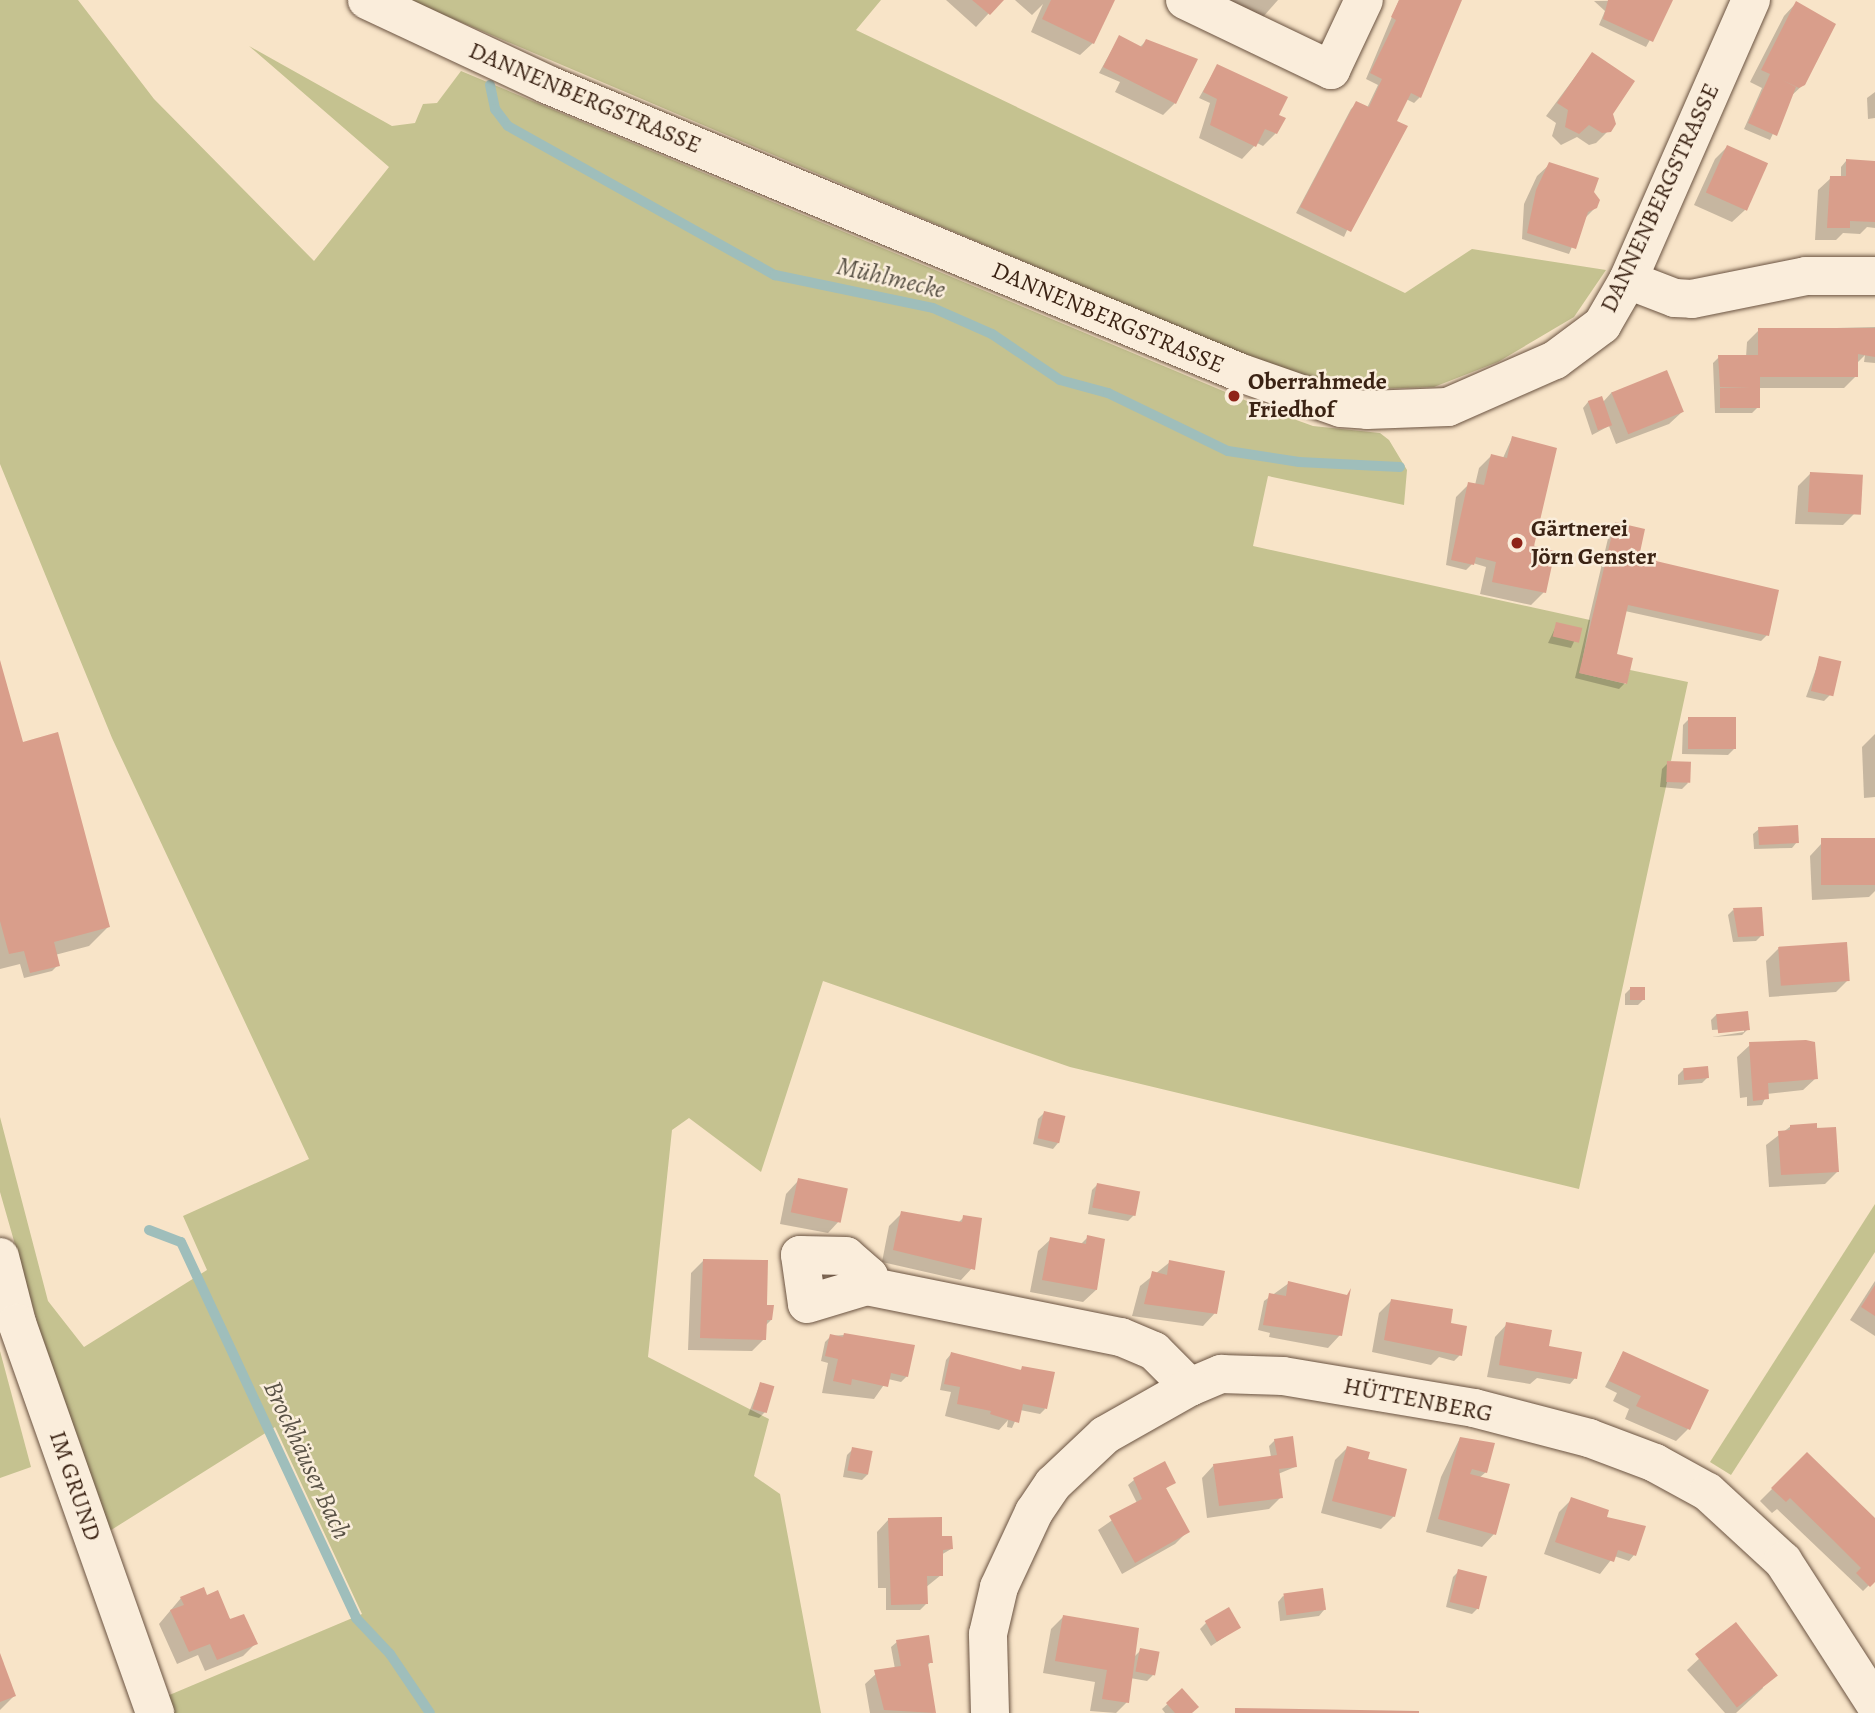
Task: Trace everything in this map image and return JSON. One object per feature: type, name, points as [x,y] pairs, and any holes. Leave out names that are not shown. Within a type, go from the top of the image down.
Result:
[{"type":"street","name":"DANNENBERGSTRASSE","points":[[367,0],[596,104],[1241,373],[1341,408],[1448,407],[1555,360],[1602,325],[1628,280],[1751,0]]},
{"type":"street","points":[[1185,0],[1331,70],[1364,0]]},
{"type":"street","points":[[1628,280],[1675,298],[1692,299],[1806,276],[1875,276]]},
{"type":"street","name":"IM GRUND","points":[[0,1257],[17,1323],[155,1713]]},
{"type":"street","points":[[867,1286],[1121,1337],[1154,1350],[1190,1387]]},
{"type":"street","name":"HÜTTENBERG","points":[[990,1713],[988,1634],[999,1587],[1034,1511],[1053,1484],[1105,1435],[1190,1387],[1221,1374],[1295,1378],[1474,1408],[1589,1438],[1655,1463],[1708,1492],[1783,1561],[1875,1704]]},
{"type":"shaded area","points":[[0,0],[78,0],[154,99],[314,261],[389,167],[249,46],[392,126],[415,123],[423,104],[437,103],[461,71],[1266,409],[1313,426],[1380,433],[1389,440],[1407,470],[1404,505],[1268,476],[1253,546],[1590,620],[1580,673],[1626,684],[1630,670],[1688,682],[1671,761],[1667,761],[1667,782],[1579,1189],[1070,1067],[823,981],[761,1172],[689,1118],[672,1130],[648,1357],[769,1419],[754,1476],[780,1494],[821,1713],[173,1713],[167,1696],[362,1614],[275,1427],[108,1532],[48,1360],[0,1192],[0,1117],[48,1301],[84,1347],[207,1270],[183,1216],[309,1159],[112,738],[0,464]]},
{"type":"shaded area","points":[[409,0],[881,0],[856,30],[1405,293],[1472,249],[1606,270],[1574,317],[1498,362],[1434,387],[1342,390],[1244,355]]},
{"type":"shaded area","points":[[1875,1204],[1875,1252],[1731,1475],[1710,1462]]},
{"type":"shaded area","points":[[0,1351],[31,1467],[0,1478]]},
{"type":"building","points":[[972,0],[1004,0],[990,15]]},
{"type":"building","points":[[1051,0],[1115,0],[1094,44],[1042,19]]},
{"type":"building","points":[[1399,0],[1462,0],[1421,98],[1411,93],[1397,121],[1408,126],[1351,232],[1300,207],[1356,101],[1369,107],[1382,79],[1370,73],[1396,20],[1391,17]]},
{"type":"building","points":[[1608,0],[1673,0],[1653,42],[1603,19]]},
{"type":"building","points":[[1796,1],[1836,24],[1805,85],[1799,88],[1782,80],[1796,87],[1777,136],[1748,123],[1770,74],[1761,70]]},
{"type":"building","points":[[1119,35],[1142,47],[1146,39],[1198,59],[1176,104],[1103,67]]},
{"type":"building","points":[[1592,52],[1635,81],[1613,114],[1616,124],[1611,132],[1602,133],[1589,125],[1579,134],[1565,127],[1568,110],[1557,103]]},
{"type":"building","points":[[1217,64],[1288,97],[1279,115],[1286,118],[1277,134],[1265,129],[1256,147],[1210,125],[1217,99],[1203,92]]},
{"type":"building","points":[[1727,145],[1768,163],[1747,211],[1706,193]]},
{"type":"building","points":[[1846,159],[1875,161],[1875,222],[1850,221],[1850,228],[1827,228],[1830,176],[1846,176]]},
{"type":"building","points":[[1549,162],[1599,178],[1594,192],[1600,200],[1597,208],[1588,212],[1576,249],[1527,233],[1536,190]]},
{"type":"building","points":[[1758,328],[1875,328],[1875,357],[1858,354],[1858,377],[1760,377],[1760,408],[1720,408],[1720,388],[1750,387],[1720,387],[1718,355],[1758,355]]},
{"type":"building","points":[[1667,370],[1684,412],[1628,434],[1611,392]]},
{"type":"building","points":[[1602,396],[1612,425],[1598,430],[1588,401]]},
{"type":"building","points":[[1512,436],[1557,448],[1534,546],[1555,551],[1546,593],[1492,582],[1496,562],[1476,557],[1474,565],[1451,560],[1468,482],[1484,485],[1491,454],[1507,458]]},
{"type":"building","points":[[1810,472],[1863,475],[1861,515],[1808,512]]},
{"type":"building","points":[[1615,522],[1645,529],[1639,557],[1779,590],[1769,636],[1628,605],[1617,654],[1633,658],[1627,684],[1579,673]]},
{"type":"building","points":[[1556,622],[1582,628],[1579,643],[1553,637]]},
{"type":"building","points":[[1819,656],[1841,661],[1833,696],[1811,691]]},
{"type":"building","points":[[0,660],[23,742],[58,732],[110,927],[54,942],[60,966],[30,973],[24,951],[9,954],[0,921]]},
{"type":"building","points":[[1688,717],[1736,717],[1736,749],[1688,749]]},
{"type":"building","points":[[1667,761],[1691,762],[1690,783],[1666,782]]},
{"type":"building","points":[[1798,825],[1799,843],[1759,845],[1758,827]]},
{"type":"building","points":[[1821,838],[1875,838],[1875,885],[1821,885]]},
{"type":"building","points":[[1762,907],[1764,936],[1738,937],[1733,908]]},
{"type":"building","points":[[1847,942],[1850,981],[1781,986],[1778,947]]},
{"type":"building","points":[[1630,987],[1645,987],[1645,1000],[1630,1000]]},
{"type":"building","points":[[1748,1011],[1750,1030],[1718,1033],[1716,1014]]},
{"type":"building","points":[[1749,1042],[1815,1042],[1818,1079],[1768,1083],[1769,1099],[1753,1101]]},
{"type":"building","points":[[1708,1066],[1709,1078],[1684,1080],[1683,1068]]},
{"type":"building","points":[[1044,1111],[1065,1116],[1059,1143],[1038,1138]]},
{"type":"building","points":[[1817,1123],[1817,1128],[1836,1127],[1839,1172],[1781,1175],[1778,1131],[1790,1130],[1790,1125]]},
{"type":"building","points":[[798,1178],[848,1189],[841,1223],[791,1212]]},
{"type":"building","points":[[1097,1183],[1140,1191],[1135,1216],[1092,1208]]},
{"type":"building","points":[[901,1211],[962,1222],[963,1215],[982,1218],[975,1270],[893,1250]]},
{"type":"building","points":[[1087,1235],[1105,1239],[1097,1290],[1042,1280],[1050,1237],[1086,1244]]},
{"type":"building","points":[[703,1259],[768,1260],[767,1305],[774,1305],[772,1320],[767,1320],[766,1340],[700,1338]]},
{"type":"building","points":[[1169,1260],[1225,1271],[1217,1314],[1144,1304],[1152,1271],[1167,1275]]},
{"type":"building","points":[[1288,1281],[1347,1295],[1351,1288],[1342,1336],[1263,1325],[1269,1293],[1286,1296]]},
{"type":"building","points":[[1875,1285],[1875,1316],[1861,1307]]},
{"type":"building","points":[[1391,1299],[1453,1309],[1451,1323],[1467,1326],[1462,1356],[1384,1340]]},
{"type":"building","points":[[1506,1322],[1552,1330],[1549,1346],[1582,1352],[1577,1379],[1499,1365]]},
{"type":"building","points":[[844,1333],[915,1345],[908,1377],[891,1373],[888,1387],[852,1379],[851,1385],[833,1381],[838,1359],[825,1356],[830,1334],[843,1337]]},
{"type":"building","points":[[1623,1351],[1709,1390],[1690,1430],[1636,1406],[1641,1396],[1609,1381]]},
{"type":"building","points":[[951,1352],[1021,1370],[1022,1366],[1055,1372],[1047,1409],[1023,1404],[1019,1423],[990,1414],[991,1411],[957,1404],[960,1387],[944,1384]]},
{"type":"building","points":[[760,1382],[774,1386],[767,1413],[752,1409]]},
{"type":"building","points":[[1293,1436],[1297,1467],[1279,1469],[1283,1498],[1219,1506],[1213,1464],[1277,1455],[1274,1439]]},
{"type":"building","points":[[1460,1437],[1495,1443],[1487,1473],[1472,1469],[1470,1474],[1510,1484],[1496,1535],[1438,1519]]},
{"type":"building","points":[[1347,1446],[1370,1452],[1368,1459],[1407,1469],[1395,1517],[1332,1501]]},
{"type":"building","points":[[852,1447],[873,1451],[868,1475],[847,1471]]},
{"type":"building","points":[[1807,1452],[1875,1518],[1875,1582],[1870,1587],[1856,1573],[1861,1568],[1832,1539],[1790,1498],[1786,1502],[1771,1488]]},
{"type":"building","points":[[1165,1461],[1176,1483],[1166,1488],[1190,1532],[1135,1563],[1109,1516],[1142,1499],[1133,1478]]},
{"type":"building","points":[[1571,1497],[1609,1510],[1607,1517],[1646,1526],[1636,1556],[1618,1550],[1614,1562],[1555,1542]]},
{"type":"building","points":[[942,1517],[942,1536],[952,1536],[953,1549],[943,1550],[943,1576],[927,1576],[928,1604],[891,1605],[888,1518]]},
{"type":"building","points":[[1458,1569],[1487,1576],[1479,1609],[1450,1602]]},
{"type":"building","points":[[204,1587],[207,1595],[218,1590],[230,1619],[244,1614],[258,1644],[217,1660],[210,1644],[189,1652],[170,1610],[184,1605],[180,1597]]},
{"type":"building","points":[[1323,1588],[1326,1610],[1286,1615],[1283,1594]]},
{"type":"building","points":[[1229,1607],[1241,1628],[1217,1642],[1205,1621]]},
{"type":"building","points":[[1063,1615],[1139,1628],[1129,1703],[1102,1699],[1107,1670],[1055,1661]]},
{"type":"building","points":[[1736,1622],[1778,1676],[1737,1708],[1695,1654]]},
{"type":"building","points":[[929,1635],[933,1663],[928,1663],[936,1713],[884,1710],[874,1670],[901,1666],[896,1640]]},
{"type":"building","points":[[1140,1648],[1160,1652],[1155,1675],[1135,1672]]},
{"type":"building","points":[[0,1653],[16,1696],[0,1702]]},
{"type":"building","points":[[1182,1688],[1199,1707],[1192,1713],[1175,1713],[1166,1703]]},
{"type":"building","points":[[1235,1708],[1419,1711],[1419,1713],[1235,1713]]},
{"type":"waterway","name":"Mühlmecke","points":[[490,85],[495,109],[508,126],[775,275],[933,308],[992,334],[1060,380],[1108,393],[1228,451],[1299,462],[1400,467]]},
{"type":"waterway","name":"Brockhäuser Bach","points":[[149,1230],[181,1242],[356,1618],[390,1654],[430,1713]]},
{"type":"place","name":"Oberrahmede Friedhof","points":[[1234,396]]},
{"type":"place","name":"Gärtnerei Jörn Genster","points":[[1517,543]]}]
